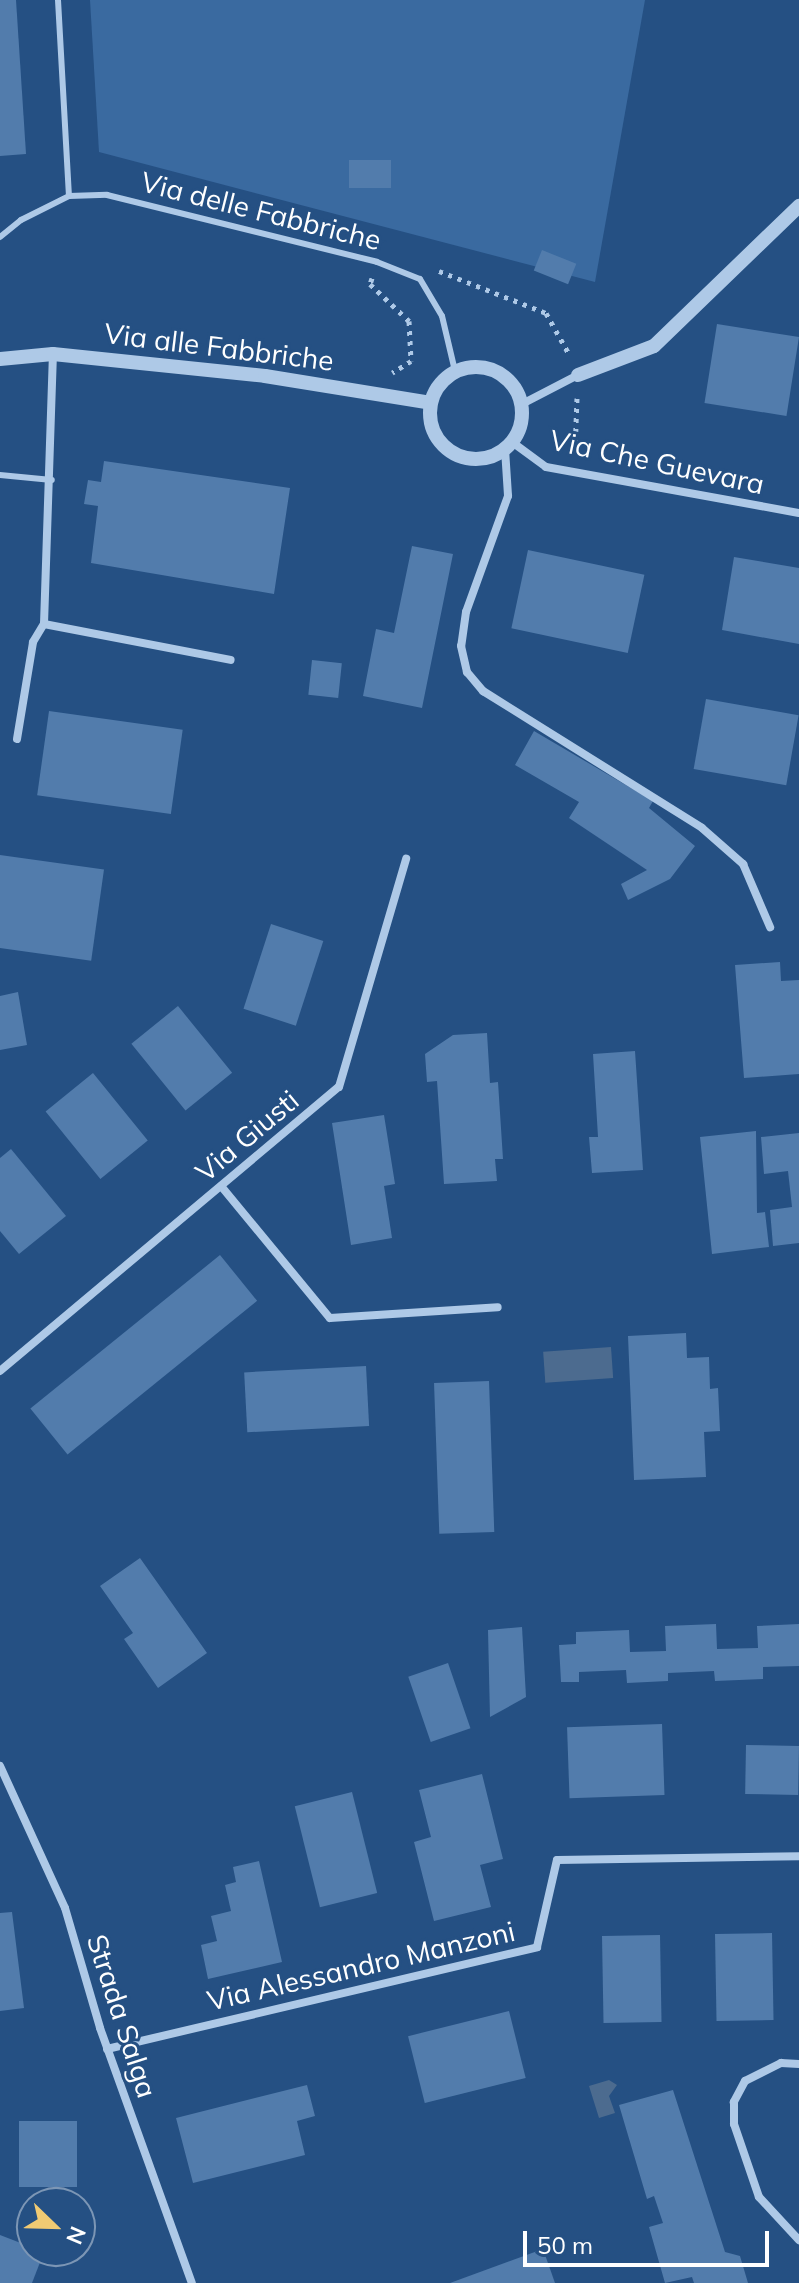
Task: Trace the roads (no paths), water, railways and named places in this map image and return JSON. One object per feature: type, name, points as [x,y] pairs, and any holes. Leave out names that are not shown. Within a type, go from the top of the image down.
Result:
[{"type":"street","points":[[522,404],[578,375],[654,346],[799,206]]},
{"type":"street","points":[[17,739],[33,642],[44,624],[52,480],[53,354]]},
{"type":"street","name":"Via alle Fabbriche","points":[[0,359],[53,354],[265,376],[431,403]]},
{"type":"street","points":[[509,445],[488,457],[452,452],[438,439],[431,403],[439,384],[455,371],[476,366],[497,371],[513,385],[522,404],[521,424],[509,445],[508,496],[466,612],[461,646],[467,672],[483,691],[702,828],[743,864],[770,927]]},
{"type":"street","name":"Via Che Guevara","points":[[509,445],[546,467],[799,513]]},
{"type":"street","points":[[44,624],[231,660]]},
{"type":"street","name":"Via Giusti","points":[[0,1371],[339,1087],[406,859]]},
{"type":"street","points":[[221,1186],[330,1318],[498,1307]]},
{"type":"street","name":"Strada Salga","points":[[0,1766],[65,1908],[107,2049],[192,2283]]},
{"type":"street","name":"Via Alessandro Manzoni","points":[[107,2049],[537,1947],[557,1860],[799,1856]]},
{"type":"street","points":[[799,2064],[781,2063],[745,2081],[734,2102],[734,2124],[759,2197],[799,2240]]},
{"type":"lane","points":[[0,237],[21,220],[69,196],[58,0]]},
{"type":"lane","name":"Via delle Fabbriche","points":[[69,196],[152,203],[377,262],[420,279],[442,316],[455,371]]},
{"type":"lane","points":[[0,475],[52,480]]}]
